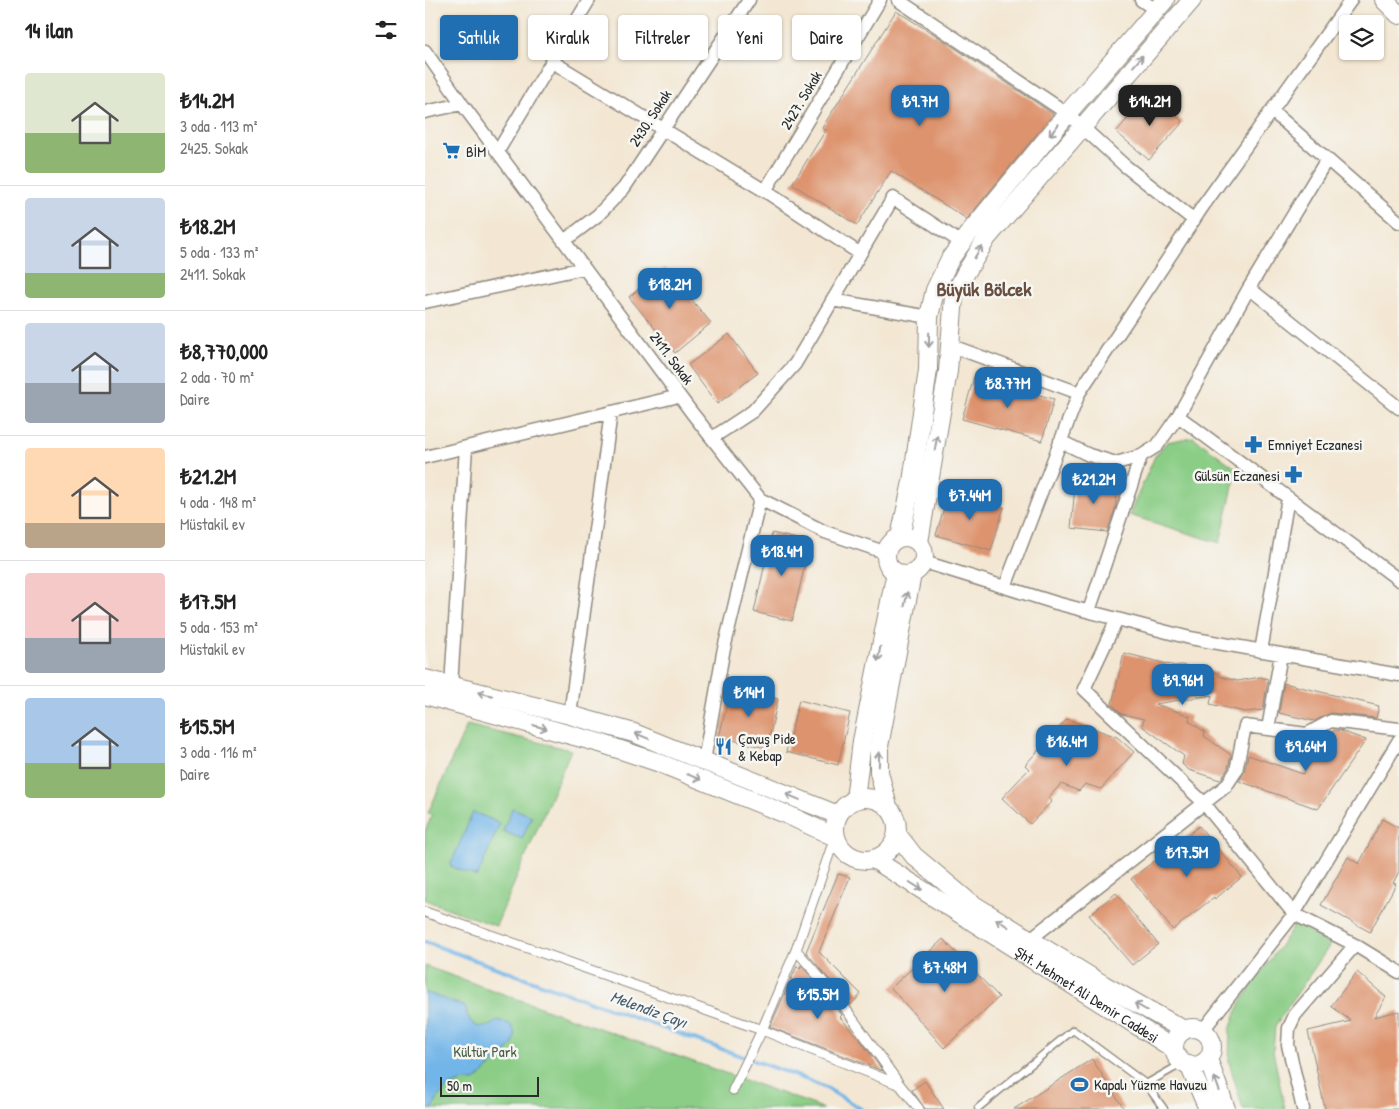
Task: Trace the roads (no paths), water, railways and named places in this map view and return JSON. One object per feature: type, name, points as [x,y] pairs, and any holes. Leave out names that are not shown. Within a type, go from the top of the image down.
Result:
[{"type":"main road","points":[[919,542],[948,371],[954,296],[965,274],[987,238],[1192,0]]},
{"type":"main road","points":[[900,538],[912,482],[928,370],[929,317],[935,290],[950,259],[1068,114],[1161,5]]},
{"type":"main road","points":[[855,800],[861,741],[910,569],[923,548],[919,542],[908,537],[900,538],[892,543],[887,553],[888,562],[910,569]]},
{"type":"main road","points":[[888,807],[869,798],[855,800],[844,807],[838,815],[834,828],[837,842],[844,852],[853,858],[864,861],[875,860],[889,851],[897,834],[897,826],[893,814],[888,807],[879,772],[879,746],[910,569]]},
{"type":"main road","points":[[425,679],[634,733],[838,815]]},
{"type":"main road","points":[[425,695],[591,741],[657,762],[788,814],[835,837]]},
{"type":"main road","name":"Şht. Mehmet Ali Demir Caddesi","points":[[897,834],[914,856],[969,902],[1104,986],[1184,1030]]},
{"type":"main road","name":"Şht. Mehmet Ali Demir Caddesi","points":[[875,860],[1182,1059]]},
{"type":"main road","points":[[1182,1059],[1199,1065],[1208,1059],[1212,1052],[1211,1039],[1203,1030],[1196,1028],[1184,1030],[1177,1037],[1182,1059],[1208,1109]]},
{"type":"main road","points":[[1208,1059],[1226,1109]]},
{"type":"street","points":[[498,152],[589,0]]},
{"type":"street","name":"2430. Sokak","points":[[564,242],[598,215],[624,188],[749,0]]},
{"type":"street","name":"2427. Sokak","points":[[765,190],[880,0]]},
{"type":"street","points":[[898,0],[1068,114],[1124,165],[1194,220]]},
{"type":"street","points":[[1141,0],[1161,5]]},
{"type":"street","points":[[1005,587],[1079,393],[1194,220],[1351,0]]},
{"type":"street","name":"2411. Sokak","points":[[425,51],[462,104],[679,396],[760,499],[825,532],[887,553]]},
{"type":"street","points":[[551,61],[765,190],[859,253]]},
{"type":"street","points":[[425,112],[462,104]]},
{"type":"street","points":[[1272,111],[1399,222]]},
{"type":"street","points":[[1060,441],[1089,455],[1116,463],[1141,456],[1157,446],[1178,416],[1249,288],[1327,160]]},
{"type":"street","points":[[711,438],[753,411],[795,364],[893,198],[962,242]]},
{"type":"street","points":[[425,302],[584,268]]},
{"type":"street","points":[[1249,288],[1399,408]]},
{"type":"street","points":[[832,300],[929,317]]},
{"type":"street","points":[[949,345],[1079,393]]},
{"type":"street","points":[[425,457],[679,396]]},
{"type":"street","points":[[570,715],[611,412]]},
{"type":"street","points":[[1178,416],[1399,580]]},
{"type":"street","points":[[451,686],[466,447]]},
{"type":"street","points":[[1089,611],[1141,456]]},
{"type":"street","points":[[1261,651],[1288,498]]},
{"type":"street","points":[[704,760],[723,653],[760,499]]},
{"type":"street","points":[[910,569],[1005,587],[1190,638],[1399,675]]},
{"type":"street","points":[[1117,618],[1084,689],[1203,802],[1294,914],[1355,945],[1399,972]]},
{"type":"street","points":[[1268,730],[1281,654]]},
{"type":"street","points":[[1029,940],[1203,802],[1226,786],[1236,771],[1245,726],[1307,734],[1331,721],[1399,729]]},
{"type":"street","points":[[1203,1030],[1294,914],[1399,740]]},
{"type":"street","points":[[733,1090],[763,1030],[796,950],[835,837]]},
{"type":"street","points":[[425,912],[763,1030],[900,1085]]},
{"type":"street","points":[[1303,1109],[1288,1045],[1289,1028],[1295,1015],[1355,945]]},
{"type":"street","points":[[796,950],[840,1000],[919,1109]]},
{"type":"lane","points":[[978,1108],[1073,1030],[1146,1084],[1163,1109]]},
{"type":"lane","points":[[1146,1084],[1182,1059]]},
{"type":"water","points":[[512,808],[532,816],[522,839],[503,831]]},
{"type":"water","points":[[473,812],[500,823],[477,877],[450,866]]},
{"type":"water","points":[[425,992],[466,1007],[468,1018],[479,1027],[486,1027],[497,1020],[510,1024],[515,1035],[512,1046],[475,1081],[461,1082],[449,1087],[440,1096],[433,1109],[425,1109]]},
{"type":"waterway","name":"Melendiz Çayı","points":[[425,942],[805,1079],[828,1089],[861,1109]]},
{"type":"place","name":"BİM","points":[[452,151]]},
{"type":"place","name":"Emniyet Eczanesi","points":[[1254,444]]},
{"type":"place","name":"Gülsün Eczanesi","points":[[1294,475]]},
{"type":"place","name":"Çavuş Pide & Kebap","points":[[724,747]]},
{"type":"place","name":"Kapalı Yüzme Havuzu","points":[[1080,1084]]},
{"type":"district","name":"Büyük Bölcek","points":[[984,288]]},
{"type":"park label","name":"Kültür Park","points":[[485,1051]]}]
